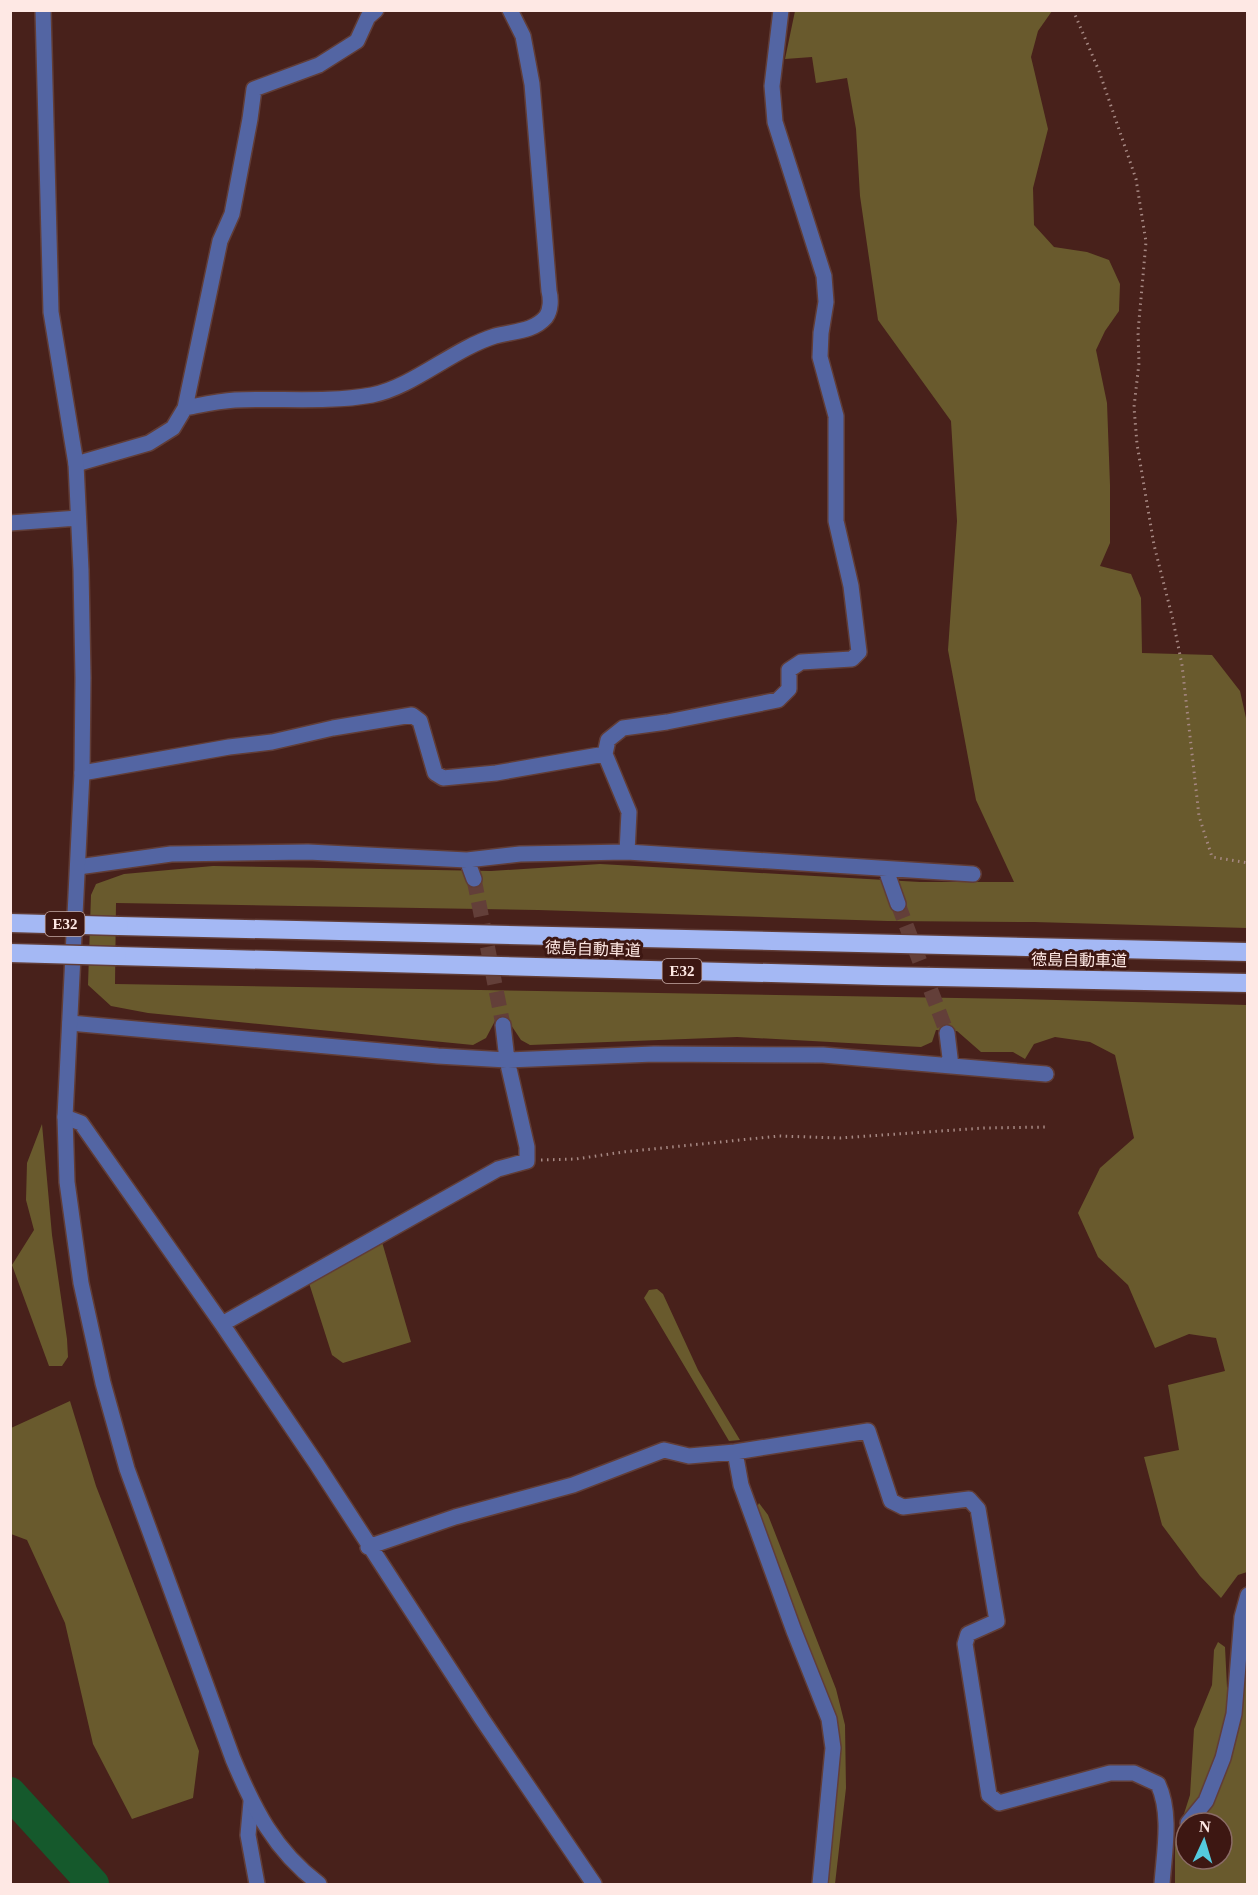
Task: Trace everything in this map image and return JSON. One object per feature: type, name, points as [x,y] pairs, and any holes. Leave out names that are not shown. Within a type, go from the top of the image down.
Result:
[{"type":"highway","name":"徳島自動車道","points":[[10,923],[1248,952]]},
{"type":"highway","name":"徳島自動車道","points":[[10,953],[1248,983]]},
{"type":"street","points":[[43,10],[51,312],[76,464],[83,666],[82,773],[65,1117],[67,1182],[81,1283],[103,1383],[127,1469],[225,1737],[251,1802],[277,1843],[319,1884]]},
{"type":"street","points":[[76,464],[149,443],[173,428],[185,408],[220,241],[232,214],[254,89],[319,65],[357,41],[368,16],[376,10]]},
{"type":"street","points":[[185,408],[232,400],[353,398],[375,394],[391,389],[470,345],[531,328],[547,316],[552,299],[549,291],[532,84],[523,36],[510,10]]},
{"type":"street","points":[[627,852],[629,812],[605,754],[608,740],[623,728],[667,722],[778,700],[789,689],[789,670],[801,662],[852,659],[859,652],[851,586],[836,521],[836,416],[820,357],[826,302],[824,276],[775,122],[772,86],[781,10]]},
{"type":"street","points":[[10,523],[78,518]]},
{"type":"street","points":[[82,773],[229,747],[272,742],[412,714],[420,721],[435,773],[443,778],[496,773],[605,754]]},
{"type":"street","points":[[78,867],[171,854],[308,852],[467,860],[520,854],[627,852],[973,874]]},
{"type":"street","points":[[467,860],[474,879]]},
{"type":"street","points":[[886,870],[898,904]]},
{"type":"street","points":[[70,1023],[438,1056],[507,1060],[654,1054],[823,1054],[1046,1074]]},
{"type":"street","points":[[222,1324],[498,1169],[527,1161],[527,1147],[507,1060],[503,1025]]},
{"type":"street","points":[[946,1033],[951,1066]]},
{"type":"street","points":[[65,1117],[81,1123],[222,1324],[594,1884]]},
{"type":"street","points":[[368,1546],[455,1517],[573,1485],[664,1450],[689,1456],[735,1452],[868,1431],[891,1501],[903,1507],[969,1499],[978,1509],[997,1621],[968,1634],[965,1644],[989,1795],[999,1803],[1110,1773],[1134,1773],[1158,1784],[1164,1796],[1166,1825],[1162,1884]]},
{"type":"street","points":[[735,1452],[741,1485],[829,1719],[833,1748],[820,1884]]},
{"type":"street","points":[[1197,1811],[1206,1801],[1223,1758],[1234,1714],[1242,1617],[1248,1595]]},
{"type":"street","points":[[251,1802],[248,1835],[257,1884]]},
{"type":"street","points":[[1166,1825],[1174,1824]]},
{"type":"path","points":[[1074,10],[1099,71],[1136,179],[1146,242],[1134,407],[1137,444],[1154,545],[1182,665],[1199,816],[1212,857],[1248,863]]},
{"type":"path","points":[[527,1161],[576,1159],[778,1136],[840,1138],[984,1128],[1048,1127]]},
{"type":"shaded area","points":[[795,11],[1052,11],[1038,31],[1031,57],[1048,129],[1033,188],[1034,225],[1054,247],[1087,252],[1109,260],[1120,284],[1119,311],[1105,331],[1096,350],[1107,403],[1110,485],[1110,543],[1100,566],[1131,574],[1141,598],[1142,653],[1212,655],[1240,691],[1248,727],[1247,928],[1034,922],[887,921],[538,910],[116,903],[115,984],[1247,1005],[1247,1572],[1238,1575],[1221,1598],[1200,1576],[1162,1525],[1144,1457],[1179,1450],[1168,1385],[1225,1371],[1216,1338],[1189,1334],[1155,1348],[1128,1285],[1098,1257],[1078,1213],[1100,1168],[1134,1138],[1115,1055],[1090,1042],[1055,1037],[1034,1044],[1025,1059],[1013,1052],[981,1052],[957,1031],[936,1030],[932,1042],[921,1047],[737,1037],[530,1045],[521,1040],[509,1022],[495,1021],[486,1038],[473,1045],[148,1013],[111,1006],[88,985],[91,895],[96,884],[124,874],[213,866],[491,871],[600,864],[920,882],[1014,882],[976,800],[948,650],[957,521],[951,421],[878,320],[860,196],[856,129],[847,78],[816,83],[812,57],[785,59]]},
{"type":"shaded area","points":[[42,1124],[52,1235],[67,1339],[68,1357],[62,1366],[49,1366],[12,1265],[34,1230],[26,1200],[27,1163]]},
{"type":"shaded area","points":[[382,1242],[411,1342],[343,1363],[332,1355],[309,1283]]},
{"type":"shaded area","points":[[657,1289],[663,1294],[698,1370],[740,1440],[729,1441],[644,1298],[649,1290]]},
{"type":"shaded area","points":[[70,1401],[96,1486],[199,1751],[193,1798],[132,1819],[93,1744],[65,1623],[27,1540],[11,1534],[11,1428]]},
{"type":"shaded area","points":[[759,1503],[768,1515],[836,1689],[845,1725],[846,1788],[835,1884],[826,1884],[840,1756],[836,1720],[756,1509]]},
{"type":"shaded area","points":[[1218,1642],[1225,1647],[1227,1687],[1241,1700],[1247,1658],[1247,1884],[1175,1884],[1175,1871],[1234,1871],[1234,1811],[1185,1811],[1190,1795],[1194,1729],[1212,1685],[1214,1650]]},
{"type":"waterway","points":[[10,1793],[93,1884]]},
{"type":"tunnel","points":[[474,879],[503,1025]]},
{"type":"tunnel","points":[[898,904],[947,1033]]}]
